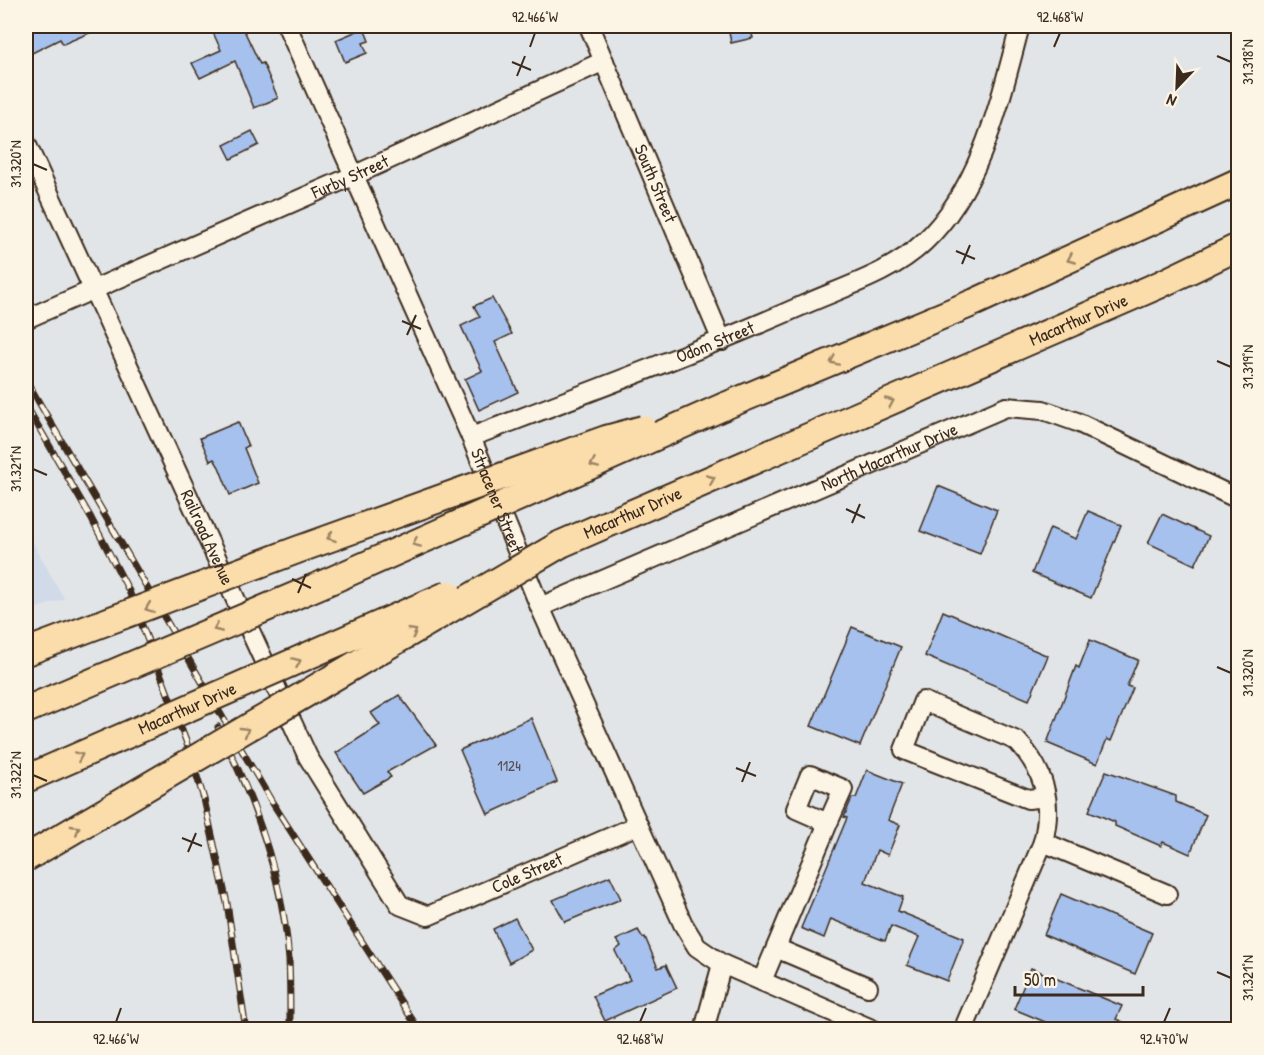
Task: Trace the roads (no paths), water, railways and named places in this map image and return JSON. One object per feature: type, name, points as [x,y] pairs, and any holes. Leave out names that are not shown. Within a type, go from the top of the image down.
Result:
[{"type":"highway","points":[[1103,245],[1239,166]]},
{"type":"highway","points":[[26,710],[332,580],[724,406],[975,302],[1239,182]]},
{"type":"highway","name":"Macarthur Drive","points":[[26,778],[1159,285],[1239,247]]},
{"type":"highway","points":[[1159,285],[1239,261]]},
{"type":"highway","points":[[26,652],[297,549],[584,446],[724,406]]},
{"type":"highway","points":[[26,858],[561,544]]},
{"type":"street","name":"Stracener Street","points":[[286,26],[471,437],[540,607],[683,924],[697,947],[722,964],[874,1029]]},
{"type":"street","name":"South Street","points":[[589,26],[722,341]]},
{"type":"street","name":"Odom Street","points":[[471,437],[722,341],[897,264],[924,242],[967,185],[1002,93],[1020,26]]},
{"type":"street","name":"Furby Street","points":[[26,319],[355,175],[604,61]]},
{"type":"street","name":"Railroad Avenue","points":[[26,143],[308,757],[400,904],[416,912]]},
{"type":"street","name":"North Macarthur Drive","points":[[540,607],[1006,407],[1043,410],[1077,422],[1239,499]]},
{"type":"street","points":[[970,1027],[1043,842],[1049,819],[1046,797],[1042,776],[1029,753],[1017,741],[923,701],[904,750],[1028,799],[1046,797]]},
{"type":"street","points":[[762,981],[828,823]]},
{"type":"street","name":"Cole Street","points":[[416,912],[428,916],[638,825]]},
{"type":"street","points":[[1043,842],[1167,894]]},
{"type":"street","points":[[776,948],[868,987]]},
{"type":"street","points":[[704,1029],[722,964]]},
{"type":"railway","points":[[26,380],[272,802],[419,1030]]},
{"type":"railway","points":[[26,405],[91,518],[129,591],[186,741],[204,799],[227,903],[246,1030]]},
{"type":"railway","points":[[218,727],[244,783],[274,869],[286,929],[290,1030]]}]
